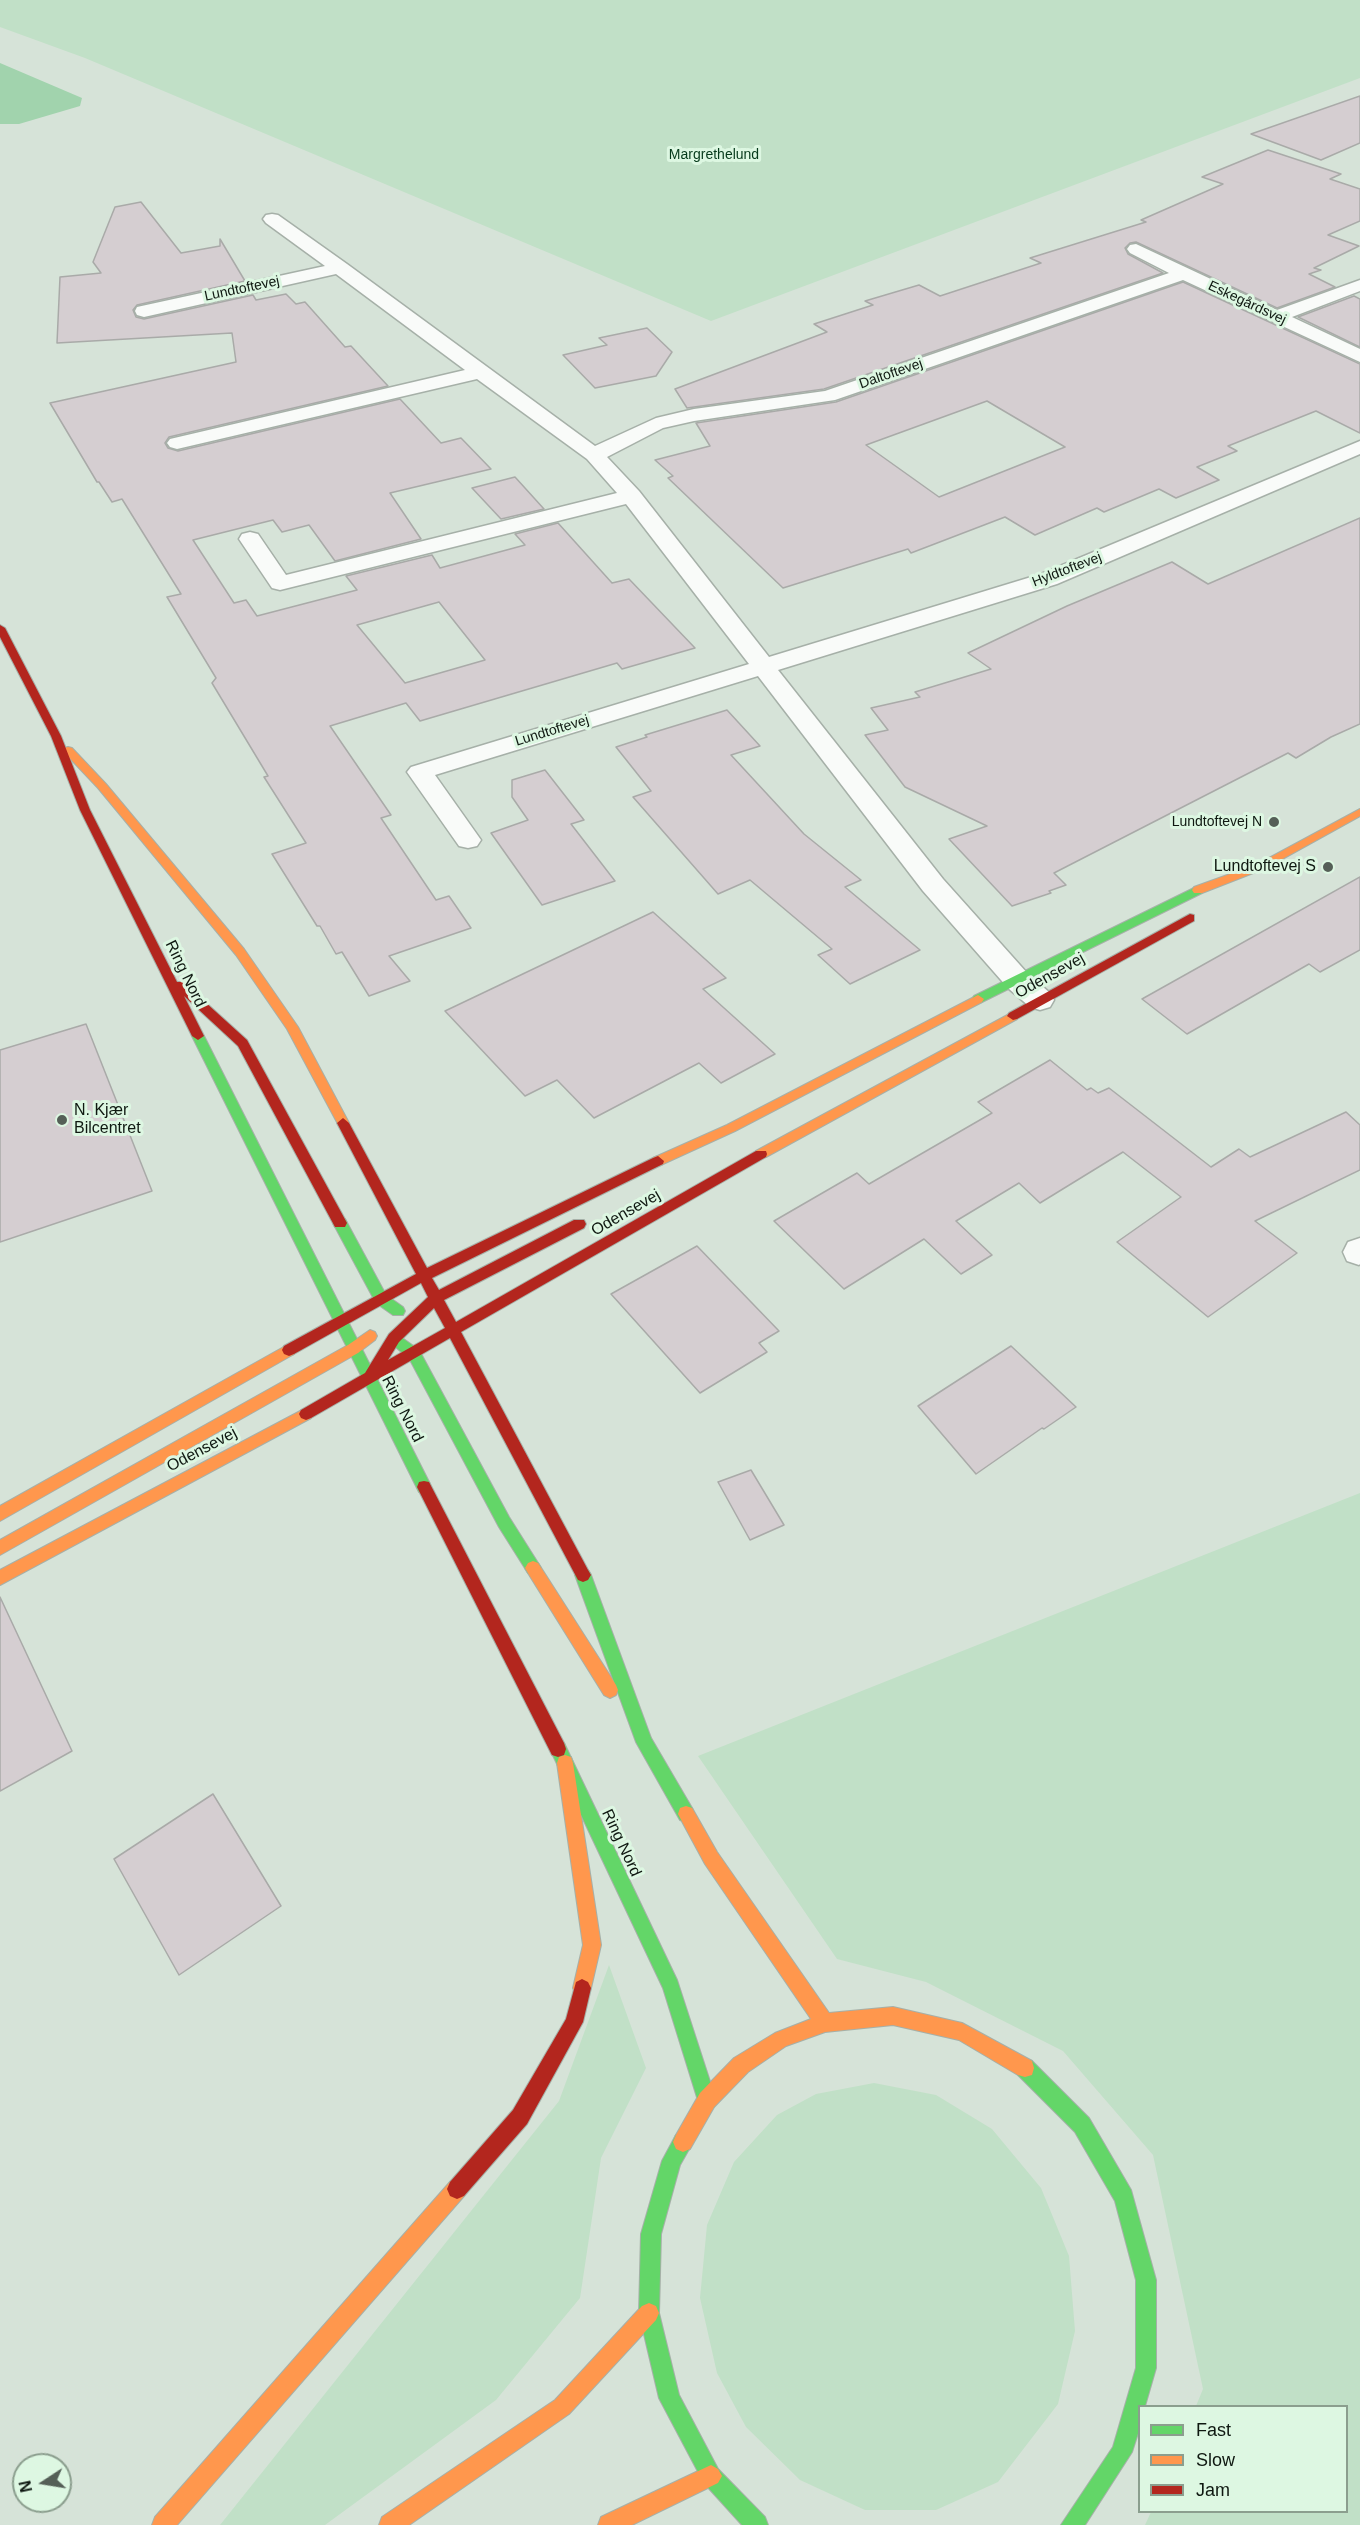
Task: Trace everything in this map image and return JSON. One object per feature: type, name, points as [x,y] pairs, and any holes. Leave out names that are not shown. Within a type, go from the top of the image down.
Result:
[{"type":"main road","name":"Ring Nord","points":[[0,628],[56,736],[85,810],[368,1380],[565,1763],[671,1986],[707,2100]]},
{"type":"main road","name":"Ring Nord","points":[[56,736],[102,786],[240,952],[292,1027],[580,1567],[644,1742],[711,1858],[825,2023]]},
{"type":"main road","name":"Odensevej","points":[[0,1514],[339,1321],[425,1275],[639,1169],[731,1128],[953,1010],[1018,981],[1190,893],[1262,866],[1360,812]]},
{"type":"main road","name":"Odensevej","points":[[1226,895],[1262,866]]},
{"type":"main road","name":"Odensevej","points":[[0,1578],[368,1380],[760,1155],[1207,908]]},
{"type":"main road","points":[[167,974],[243,1043],[381,1299],[387,1322],[387,1333],[414,1354],[504,1522],[644,1742]]},
{"type":"main road","name":"Odensevej","points":[[791,1114],[835,1074]]},
{"type":"main road","name":"Odensevej","points":[[368,1380],[394,1338],[423,1324],[437,1297],[589,1218]]},
{"type":"main road","points":[[0,1548],[353,1349],[387,1322],[425,1275]]},
{"type":"main road","points":[[339,1321],[423,1324],[455,1331]]},
{"type":"main road","points":[[163,2525],[520,2117],[574,2022],[592,1945],[565,1763]]},
{"type":"main road","points":[[757,2525],[711,2476],[669,2398],[649,2313],[651,2234],[672,2161],[707,2100],[741,2065],[781,2039],[825,2023],[893,2016],[962,2032],[1027,2069],[1082,2125],[1124,2197],[1146,2280],[1146,2368],[1122,2452],[1075,2524]]},
{"type":"main road","points":[[390,2525],[562,2407],[649,2313]]},
{"type":"main road","points":[[609,2525],[711,2476]]},
{"type":"street","points":[[272,219],[594,455],[631,496],[933,885],[1018,981],[1040,1000]]},
{"type":"street","name":"Eskegårdsvej","points":[[1136,249],[1360,356]]},
{"type":"street","name":"Lundtoftevej","points":[[144,310],[341,268]]},
{"type":"street","name":"Daltoftevej","points":[[594,455],[666,422],[694,415],[828,396],[1185,274]]},
{"type":"street","points":[[1277,317],[1360,285]]},
{"type":"street","points":[[177,442],[481,372]]},
{"type":"street","name":"Hyldtoftevej","points":[[765,666],[1049,579],[1360,447]]},
{"type":"street","points":[[250,539],[280,584],[631,496]]},
{"type":"street","name":"Lundtoftevej","points":[[468,840],[420,772],[765,666]]},
{"type":"green space","name":"Margrethelund","points":[[0,0],[1360,0],[1360,78],[711,321],[85,58],[0,27]]},
{"type":"green space","points":[[1360,1493],[1360,2525],[1145,2525],[1151,2513],[1348,2513],[1348,2405],[1196,2405],[1203,2389],[1153,2155],[1063,2051],[926,1982],[837,1959],[698,1756]]},
{"type":"green space","points":[[609,1965],[646,2068],[601,2158],[580,2298],[496,2400],[325,2525],[220,2525],[559,2101]]},
{"type":"green space","points":[[874,2083],[936,2095],[992,2129],[1041,2188],[1069,2256],[1075,2331],[1058,2404],[998,2482],[936,2510],[865,2510],[800,2480],[746,2427],[717,2373],[700,2298],[707,2225],[734,2162],[777,2115],[816,2094]]},
{"type":"shaded area","points":[[0,63],[82,98],[80,106],[19,124],[0,124]]},
{"type":"building","points":[[1360,96],[1360,143],[1321,160],[1251,134]]},
{"type":"building","points":[[1268,150],[1341,174],[1330,179],[1360,189],[1360,221],[1328,235],[1359,246],[1314,268],[1321,270],[1309,274],[1335,287],[1277,308],[1136,242],[1130,243],[1125,248],[1128,254],[1163,273],[824,389],[687,408],[675,389],[827,332],[814,324],[873,305],[865,301],[919,285],[940,296],[1041,263],[1030,258],[1146,222],[1141,220],[1223,184],[1202,177]]},
{"type":"building","points":[[141,202],[181,253],[220,246],[220,239],[245,281],[137,305],[133,310],[136,317],[144,319],[253,295],[256,300],[286,294],[296,304],[305,302],[345,347],[351,346],[388,386],[169,437],[165,443],[168,448],[178,451],[400,399],[441,443],[461,438],[491,469],[390,493],[421,539],[335,561],[309,525],[282,532],[273,520],[193,540],[234,603],[246,600],[257,616],[357,590],[346,576],[432,555],[440,568],[525,545],[515,534],[558,523],[612,583],[629,579],[695,648],[622,669],[617,663],[420,721],[406,703],[330,726],[391,815],[381,818],[436,900],[449,896],[471,928],[389,956],[410,981],[369,996],[342,952],[336,954],[272,854],[306,843],[264,777],[268,776],[212,683],[216,678],[167,597],[181,594],[122,499],[112,502],[97,482],[50,403],[236,362],[232,333],[57,343],[60,277],[101,273],[93,262],[115,207]],"holes":[[[439,602],[485,660],[405,683],[357,625]]]},
{"type":"building","points":[[1183,282],[1360,364],[1360,433],[1316,411],[1228,446],[1237,451],[1197,467],[1219,480],[1176,498],[1159,489],[1104,512],[1097,508],[1035,535],[1005,517],[911,553],[908,549],[783,588],[668,478],[673,476],[655,460],[710,446],[696,423],[836,402]],"holes":[[[987,401],[1065,447],[939,497],[866,445]]]},
{"type":"building","points":[[1354,296],[1360,299],[1360,347],[1298,317]]},
{"type":"building","points":[[647,328],[672,352],[656,376],[595,388],[563,355],[607,345],[599,338]]},
{"type":"building","points":[[515,477],[544,509],[501,519],[472,488]]},
{"type":"building","points":[[1360,518],[1360,724],[1331,737],[1296,758],[1288,753],[1054,873],[1066,885],[1049,891],[1051,893],[1012,906],[949,839],[987,826],[905,787],[865,735],[888,730],[871,708],[920,697],[915,692],[991,669],[968,653],[1067,606],[1172,562],[1208,584]]},
{"type":"building","points":[[727,710],[760,746],[731,755],[804,834],[861,880],[845,887],[920,950],[850,984],[818,955],[832,949],[750,880],[718,894],[633,797],[651,791],[616,747],[647,737],[645,735]]},
{"type":"building","points":[[545,770],[584,820],[571,824],[615,881],[542,905],[491,833],[528,820],[512,797],[512,780]]},
{"type":"building","points":[[1360,877],[1360,950],[1320,972],[1309,964],[1187,1034],[1142,999]]},
{"type":"building","points":[[653,912],[726,978],[703,989],[775,1054],[721,1083],[699,1063],[594,1118],[557,1080],[525,1096],[445,1011]]},
{"type":"building","name":"N. Kjær Bilcentret","points":[[86,1024],[152,1191],[0,1242],[0,1050]]},
{"type":"building","points":[[1050,1060],[1087,1090],[1091,1088],[1098,1093],[1109,1088],[1211,1167],[1239,1149],[1250,1157],[1346,1112],[1360,1125],[1360,1170],[1255,1221],[1297,1253],[1208,1317],[1117,1242],[1181,1197],[1123,1152],[1040,1203],[1019,1183],[956,1221],[992,1255],[961,1274],[924,1239],[844,1289],[774,1221],[857,1173],[869,1184],[992,1113],[978,1102]]},
{"type":"building","points":[[697,1246],[779,1331],[759,1343],[767,1352],[700,1393],[611,1294]]},
{"type":"building","points":[[1011,1346],[1076,1407],[976,1474],[918,1406]]},
{"type":"building","points":[[751,1470],[784,1525],[750,1540],[718,1482]]},
{"type":"building","points":[[0,1597],[72,1751],[0,1791]]},
{"type":"building","points":[[213,1794],[281,1906],[179,1975],[114,1859]]},
{"type":"traffic: fast","points":[[978,999],[1198,890]]},
{"type":"traffic: fast","points":[[198,1036],[424,1487]]},
{"type":"traffic: fast","points":[[340,1223],[381,1299],[398,1311]]},
{"type":"traffic: fast","points":[[398,1341],[414,1354],[504,1522],[533,1568]]},
{"type":"traffic: fast","points":[[583,1575],[644,1742],[686,1814]]},
{"type":"traffic: fast","points":[[558,1749],[671,1986],[707,2100]]},
{"type":"traffic: fast","points":[[1025,2068],[1082,2125],[1124,2197],[1146,2280],[1146,2368],[1122,2452],[1072,2525]]},
{"type":"traffic: fast","points":[[683,2142],[672,2161],[651,2234],[649,2313],[669,2398],[711,2476],[757,2525]]},
{"type":"traffic: slow","points":[[68,750],[102,786],[240,952],[292,1027],[343,1123]]},
{"type":"traffic: slow","points":[[1198,890],[1262,866],[1360,812]]},
{"type":"traffic: slow","points":[[658,1161],[731,1128],[978,999]]},
{"type":"traffic: slow","points":[[761,1154],[1013,1016]]},
{"type":"traffic: slow","points":[[0,1548],[353,1349],[370,1336]]},
{"type":"traffic: slow","points":[[0,1514],[289,1350]]},
{"type":"traffic: slow","points":[[0,1578],[306,1414]]},
{"type":"traffic: slow","points":[[533,1568],[610,1690]]},
{"type":"traffic: slow","points":[[565,1763],[592,1945],[582,1988]]},
{"type":"traffic: slow","points":[[686,1814],[711,1858],[825,2023]]},
{"type":"traffic: slow","points":[[683,2142],[707,2100],[741,2065],[781,2039],[825,2023],[893,2016],[962,2032],[1025,2068]]},
{"type":"traffic: slow","points":[[163,2525],[457,2189]]},
{"type":"traffic: slow","points":[[390,2525],[562,2407],[649,2313]]},
{"type":"traffic: slow","points":[[609,2525],[711,2476]]},
{"type":"traffic: jam","points":[[0,628],[56,736],[85,810],[198,1036]]},
{"type":"traffic: jam","points":[[1013,1016],[1190,918]]},
{"type":"traffic: jam","points":[[179,985],[243,1043],[340,1223]]},
{"type":"traffic: jam","points":[[343,1123],[583,1575]]},
{"type":"traffic: jam","points":[[306,1414],[761,1154]]},
{"type":"traffic: jam","points":[[289,1350],[425,1275],[658,1161]]},
{"type":"traffic: jam","points":[[371,1375],[394,1338],[437,1297],[579,1224]]},
{"type":"traffic: jam","points":[[424,1487],[558,1749]]},
{"type":"traffic: jam","points":[[457,2189],[520,2117],[574,2022],[582,1988]]},
{"type":"place","name":"Lundtoftevej N","points":[[1274,822]]},
{"type":"place","name":"Lundtoftevej S","points":[[1328,867]]},
{"type":"place","name":"N. Kjær Bilcentret","points":[[62,1120]]}]
